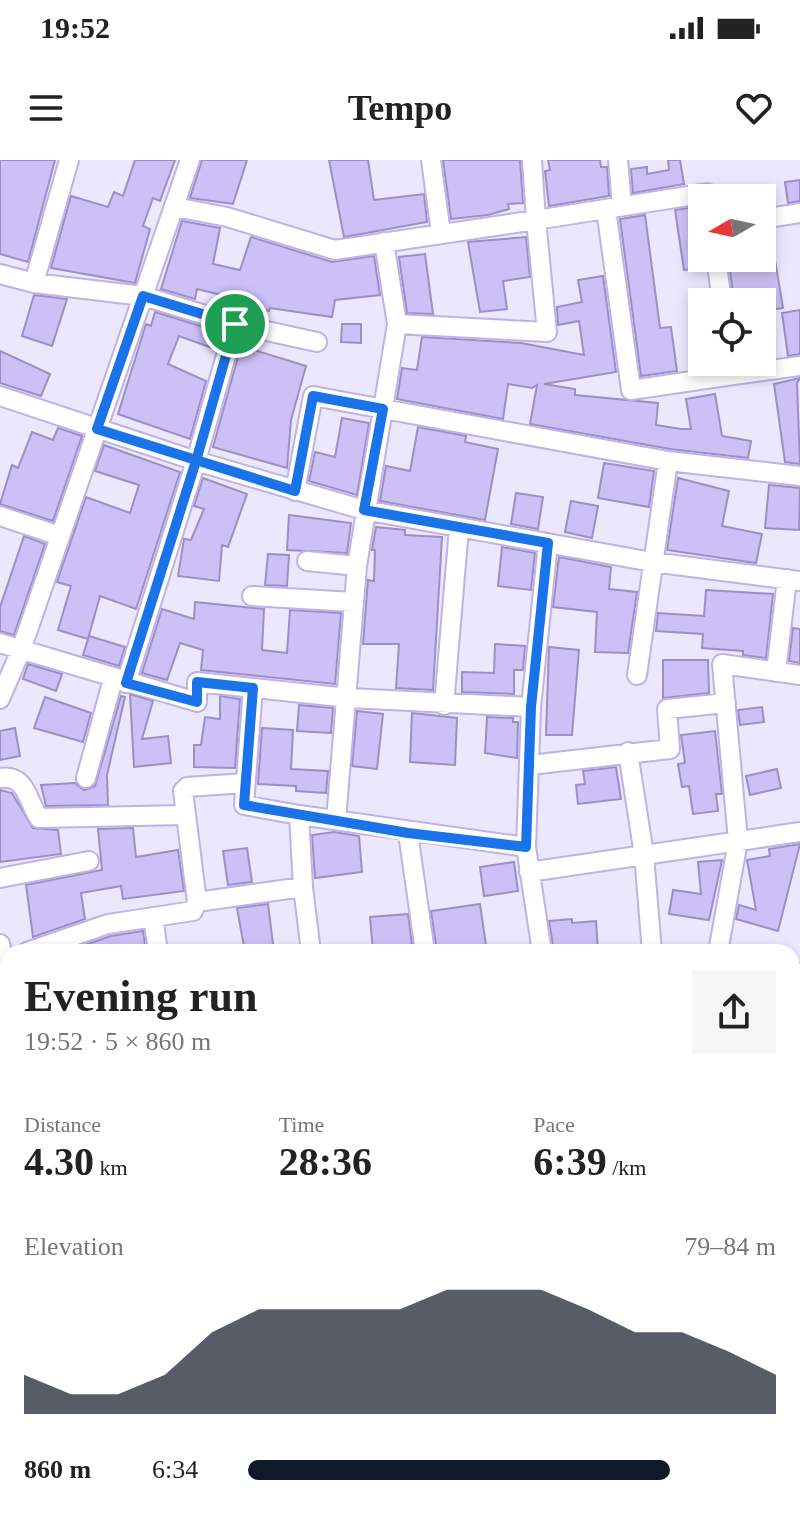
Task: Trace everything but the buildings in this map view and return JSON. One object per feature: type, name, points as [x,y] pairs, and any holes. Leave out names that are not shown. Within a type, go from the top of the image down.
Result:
[{"type":"street","points":[[34,283],[69,160]]},
{"type":"street","points":[[0,699],[21,650],[190,160]]},
{"type":"street","points":[[431,160],[441,233]]},
{"type":"street","points":[[397,324],[547,332],[532,160]]},
{"type":"street","points":[[618,160],[614,208],[631,390],[698,376]]},
{"type":"street","points":[[175,207],[227,217],[335,250],[688,196]]},
{"type":"street","points":[[776,217],[800,213]]},
{"type":"street","points":[[336,820],[349,698],[357,566],[397,324],[384,242]]},
{"type":"street","points":[[0,274],[34,283],[143,296],[235,324],[317,342]]},
{"type":"street","points":[[86,778],[196,461],[235,324]]},
{"type":"street","points":[[776,367],[800,366]]},
{"type":"street","points":[[0,396],[196,461],[364,510],[652,562],[794,580],[776,672]]},
{"type":"street","points":[[295,491],[313,396],[668,461],[800,476]]},
{"type":"street","points":[[637,675],[668,461]]},
{"type":"street","points":[[0,516],[60,536]]},
{"type":"street","points":[[444,705],[459,528]]},
{"type":"street","points":[[541,944],[526,847],[531,707],[548,543]]},
{"type":"street","points":[[307,561],[357,566]]},
{"type":"street","points":[[252,596],[353,602]]},
{"type":"street","points":[[0,643],[197,702],[197,682],[349,698],[531,707]]},
{"type":"street","points":[[719,944],[738,841],[722,664],[800,675]]},
{"type":"street","points":[[253,688],[244,805],[408,833],[526,847]]},
{"type":"street","points":[[530,765],[670,749],[667,709],[726,703]]},
{"type":"street","points":[[628,752],[644,855],[651,944]]},
{"type":"street","points":[[0,778],[13,778],[23,783],[39,818],[186,815]]},
{"type":"street","points":[[50,944],[108,924],[193,911],[197,902],[183,791],[187,787],[245,783]]},
{"type":"street","points":[[299,815],[310,944]]},
{"type":"street","points":[[529,872],[800,832]]},
{"type":"street","points":[[408,833],[424,944]]},
{"type":"street","points":[[0,878],[89,861]]},
{"type":"street","points":[[197,902],[303,887]]},
{"type":"street","points":[[153,917],[157,944]]},
{"type":"route","points":[[235,324],[143,296],[97,429],[196,461],[295,491],[313,396],[383,409],[364,510],[548,543],[531,707],[526,847],[408,833],[244,805],[253,688],[197,682],[197,702],[126,683],[196,461],[235,324]]}]
